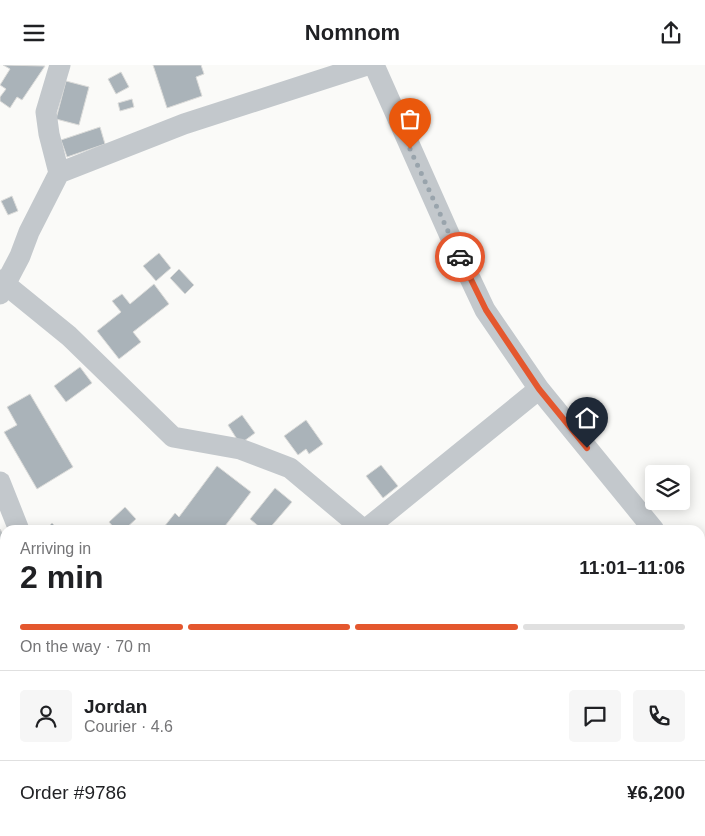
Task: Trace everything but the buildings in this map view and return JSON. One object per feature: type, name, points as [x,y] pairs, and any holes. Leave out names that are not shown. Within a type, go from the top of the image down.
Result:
[{"type":"street","points":[[59,173],[50,142],[46,112],[60,65]]},
{"type":"street","points":[[359,525],[290,468],[240,449],[173,437],[69,336],[2,286],[20,256],[29,232],[59,173],[184,123],[367,65]]},
{"type":"street","points":[[374,65],[450,236],[486,310],[539,389],[650,525]]},
{"type":"street","points":[[371,525],[539,389]]},
{"type":"street","points":[[0,482],[17,525]]},
{"type":"way so far","points":[[410,149],[460,257]]},
{"type":"route","points":[[460,257],[486,310],[539,389],[587,448]]}]
